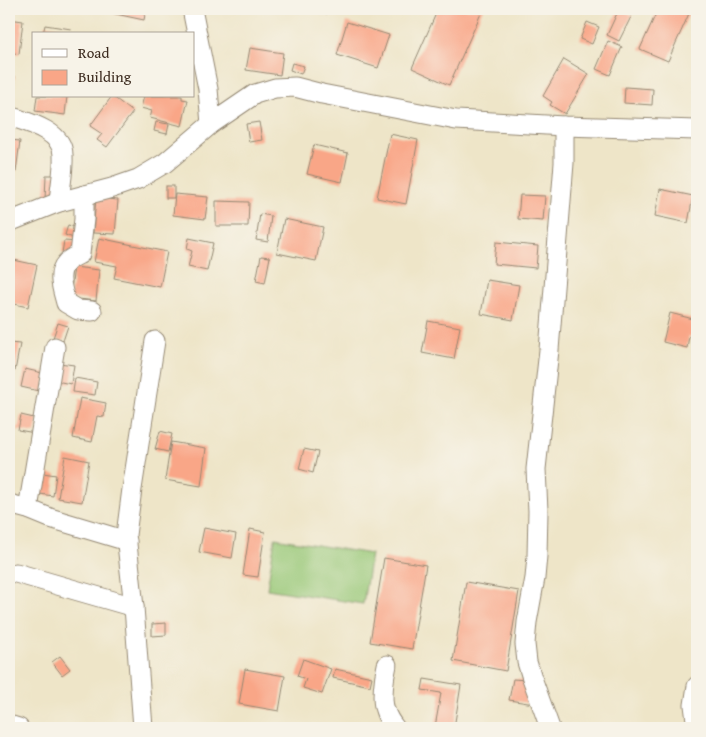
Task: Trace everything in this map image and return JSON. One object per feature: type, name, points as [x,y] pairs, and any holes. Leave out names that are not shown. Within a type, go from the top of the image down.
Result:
[{"type":"street","points":[[192,9],[208,89],[211,124]]},
{"type":"street","points":[[9,222],[59,202],[138,179],[166,163],[211,124],[255,94],[275,88],[294,87],[456,120],[564,126],[697,130]]},
{"type":"street","points":[[9,116],[48,131],[58,141],[64,153],[59,202]]},
{"type":"street","points":[[550,728],[532,678],[524,644],[537,556],[538,512],[536,470],[550,340],[564,163],[564,126]]},
{"type":"street","points":[[84,195],[84,220],[80,254],[66,262],[62,270],[61,282],[66,303],[78,310],[92,311]]},
{"type":"street","points":[[143,728],[134,607],[126,535],[155,341]]},
{"type":"street","points":[[28,509],[55,347]]},
{"type":"street","points":[[9,504],[127,541]]},
{"type":"street","points":[[16,574],[134,607]]},
{"type":"street","points":[[387,665],[383,694],[384,709],[395,728]]},
{"type":"street","points":[[697,686],[694,705],[697,728]]},
{"type":"street","points":[[9,725],[19,728]]},
{"type":"green space","points":[[275,538],[371,554],[363,604],[267,589]]},
{"type":"building","points":[[112,9],[146,9],[144,20],[111,13]]},
{"type":"building","points":[[312,9],[329,9],[327,14]]},
{"type":"building","points":[[438,9],[483,9],[449,85],[412,68]]},
{"type":"building","points":[[619,9],[632,15],[619,41],[607,35]]},
{"type":"building","points":[[658,9],[691,9],[668,61],[640,49]]},
{"type":"building","points":[[9,19],[23,21],[19,54],[9,52]]},
{"type":"building","points":[[347,22],[389,35],[378,68],[337,55]]},
{"type":"building","points":[[587,22],[599,27],[592,44],[580,39]]},
{"type":"building","points":[[45,25],[71,29],[70,32],[43,32]]},
{"type":"building","points":[[608,41],[622,47],[610,75],[596,69]]},
{"type":"building","points":[[250,48],[283,53],[280,75],[246,70]]},
{"type":"building","points":[[564,59],[589,74],[565,114],[550,105],[552,102],[543,96]]},
{"type":"building","points":[[292,63],[304,66],[301,74],[290,70]]},
{"type":"building","points":[[9,75],[15,76],[10,103],[9,103]]},
{"type":"building","points":[[625,87],[653,89],[652,105],[624,103]]},
{"type":"building","points":[[37,98],[67,98],[65,115],[35,111]]},
{"type":"building","points":[[111,98],[115,98],[133,112],[107,147],[97,140],[102,134],[90,126]]},
{"type":"building","points":[[144,98],[182,98],[188,100],[182,126],[150,118],[152,111],[141,108]]},
{"type":"building","points":[[156,122],[169,124],[167,134],[154,131]]},
{"type":"building","points":[[259,122],[262,140],[249,142],[246,124]]},
{"type":"building","points":[[390,134],[418,140],[406,204],[377,198]]},
{"type":"building","points":[[9,140],[20,141],[16,172],[9,171]]},
{"type":"building","points":[[314,145],[348,153],[342,182],[307,174]]},
{"type":"building","points":[[46,175],[60,175],[59,201],[45,200]]},
{"type":"building","points":[[166,186],[174,186],[174,198],[166,198]]},
{"type":"building","points":[[660,189],[693,196],[688,223],[655,216]]},
{"type":"building","points":[[175,194],[208,197],[205,219],[173,215]]},
{"type":"building","points":[[520,195],[545,196],[543,221],[518,219]]},
{"type":"building","points":[[96,198],[118,200],[115,234],[93,233]]},
{"type":"building","points":[[216,201],[249,202],[248,226],[216,226]]},
{"type":"building","points":[[260,214],[271,216],[268,242],[256,240]]},
{"type":"building","points":[[284,219],[323,227],[316,261],[277,253]]},
{"type":"building","points":[[68,225],[79,228],[76,239],[65,235]]},
{"type":"building","points":[[9,229],[11,229],[12,244],[9,244]]},
{"type":"building","points":[[99,238],[167,252],[160,287],[114,278],[117,266],[94,262]]},
{"type":"building","points":[[189,238],[213,243],[207,271],[188,267],[192,251],[187,249]]},
{"type":"building","points":[[64,241],[78,242],[77,254],[62,253]]},
{"type":"building","points":[[496,242],[538,246],[536,268],[494,264]]},
{"type":"building","points":[[261,256],[270,257],[265,283],[256,281]]},
{"type":"building","points":[[9,259],[37,265],[28,307],[9,303]]},
{"type":"building","points":[[74,267],[99,270],[96,301],[70,298]]},
{"type":"building","points":[[487,280],[519,285],[513,320],[481,314]]},
{"type":"building","points":[[670,313],[697,320],[697,338],[689,336],[687,348],[663,342]]},
{"type":"building","points":[[428,321],[460,327],[454,359],[422,353]]},
{"type":"building","points":[[58,323],[68,326],[63,341],[53,338]]},
{"type":"building","points":[[9,343],[20,344],[15,371],[9,370]]},
{"type":"building","points":[[59,363],[74,365],[71,384],[56,381]]},
{"type":"building","points":[[25,369],[47,374],[43,392],[21,387]]},
{"type":"building","points":[[75,378],[97,382],[95,395],[73,392]]},
{"type":"building","points":[[80,398],[106,403],[104,417],[97,416],[92,442],[73,438]]},
{"type":"building","points":[[21,415],[38,419],[35,433],[18,430]]},
{"type":"building","points":[[160,431],[172,434],[168,452],[155,449]]},
{"type":"building","points":[[171,442],[206,448],[201,486],[165,480]]},
{"type":"building","points":[[304,449],[318,452],[313,473],[299,469]]},
{"type":"building","points":[[65,456],[89,461],[82,502],[58,498]]},
{"type":"building","points":[[43,473],[56,475],[53,496],[40,494]]},
{"type":"building","points":[[204,528],[236,534],[232,558],[199,552]]},
{"type":"building","points":[[250,529],[265,532],[258,577],[243,575]]},
{"type":"building","points":[[384,558],[426,565],[412,649],[370,642]]},
{"type":"building","points":[[466,582],[519,591],[506,671],[453,661]]},
{"type":"building","points":[[166,623],[166,635],[152,636],[152,624]]},
{"type":"building","points":[[60,656],[70,669],[62,675],[52,662]]},
{"type":"building","points":[[303,659],[331,669],[322,694],[303,688],[306,679],[297,676]]},
{"type":"building","points":[[245,669],[285,676],[279,711],[239,704]]},
{"type":"building","points":[[335,669],[372,677],[370,686],[333,678]]},
{"type":"building","points":[[424,679],[461,685],[454,728],[435,727],[441,693],[422,690]]},
{"type":"building","points":[[513,679],[526,680],[534,704],[509,700]]}]
